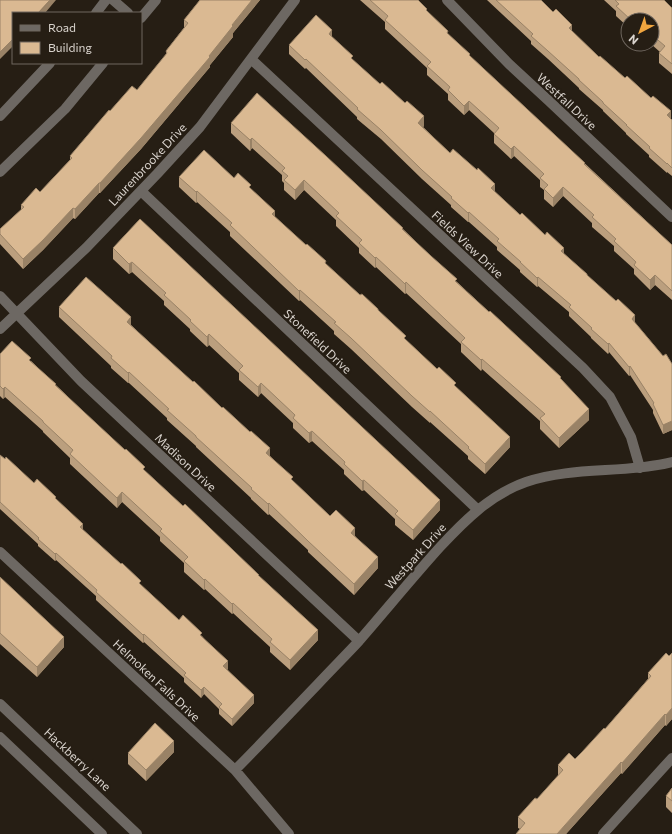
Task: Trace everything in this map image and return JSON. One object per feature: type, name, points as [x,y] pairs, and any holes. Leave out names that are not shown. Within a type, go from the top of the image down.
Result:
[{"type":"street","points":[[97,12],[106,0]]},
{"type":"street","points":[[113,0],[127,12]]},
{"type":"street","points":[[142,17],[156,0]]},
{"type":"street","name":"Laurenbrooke Drive","points":[[0,329],[86,248],[200,127],[295,0]]},
{"type":"street","name":"Westfall Drive","points":[[447,0],[509,64],[672,217]]},
{"type":"street","name":"Fields View Drive","points":[[251,59],[583,368],[610,397],[632,437],[640,468]]},
{"type":"street","points":[[0,116],[49,64]]},
{"type":"street","points":[[0,172],[65,109],[102,64]]},
{"type":"street","name":"Stonefield Drive","points":[[141,191],[478,510]]},
{"type":"street","name":"Madison Drive","points":[[0,296],[81,381],[359,642]]},
{"type":"street","name":"Westpark Drive","points":[[235,770],[359,642],[422,567],[456,530],[478,510],[503,492],[525,482],[545,477],[568,473],[658,466],[672,462]]},
{"type":"street","name":"Helmoken Falls Drive","points":[[0,552],[235,770],[289,834]]},
{"type":"street","name":"Hackberry Lane","points":[[0,704],[137,834]]},
{"type":"street","points":[[0,737],[102,834]]},
{"type":"street","points":[[603,834],[672,758]]},
{"type":"building","points":[[0,0],[50,0],[39,12],[12,12],[12,40],[0,52]]},
{"type":"building","points":[[200,0],[252,0],[209,56],[210,57],[141,138],[75,209],[73,208],[23,259],[0,234],[0,229],[24,207],[21,205],[36,188],[40,192],[72,158],[70,156],[109,110],[110,111],[132,86],[137,90],[167,53],[166,51],[188,23],[184,20]]},
{"type":"building","points":[[370,0],[418,0],[427,9],[426,10],[448,31],[447,33],[470,54],[469,55],[672,245],[672,291],[655,275],[650,280],[634,265],[636,262],[614,241],[616,239],[592,217],[594,215],[563,187],[553,198],[544,189],[548,185],[540,178],[544,174],[514,146],[511,149],[494,134],[499,128],[469,101],[464,106],[448,90],[450,87],[427,66],[431,62],[385,20],[388,16]]},
{"type":"building","points":[[496,0],[541,0],[553,12],[556,9],[572,25],[569,28],[599,57],[600,56],[625,78],[627,76],[651,98],[653,96],[671,111],[667,115],[672,120],[672,168],[649,148],[650,147],[579,79],[531,36],[533,34]]},
{"type":"building","points":[[615,0],[664,0],[672,8],[672,64],[659,53],[665,46],[660,42],[660,12],[622,12],[616,6],[619,4]]},
{"type":"building","points":[[316,15],[332,30],[329,34],[353,56],[351,58],[380,84],[382,82],[405,103],[407,101],[424,116],[418,123],[450,153],[453,149],[477,170],[478,168],[495,184],[491,188],[520,215],[522,213],[545,235],[547,232],[564,248],[561,251],[616,301],[618,299],[635,315],[632,319],[663,356],[666,354],[672,364],[672,421],[663,425],[653,404],[654,403],[630,366],[629,367],[609,343],[608,344],[591,329],[592,328],[569,307],[571,305],[538,277],[537,278],[497,241],[499,239],[451,198],[452,197],[357,109],[358,108],[289,45]]},
{"type":"building","points":[[257,93],[457,279],[455,281],[489,312],[490,311],[561,377],[560,378],[589,409],[559,438],[540,418],[545,414],[461,342],[465,338],[406,282],[405,284],[359,243],[362,240],[336,216],[339,213],[304,180],[295,190],[284,180],[288,176],[282,171],[285,168],[252,138],[250,140],[231,123]]},
{"type":"building","points":[[204,150],[234,178],[238,173],[251,185],[249,187],[275,211],[272,214],[326,261],[325,263],[360,295],[362,294],[406,336],[404,338],[437,369],[439,367],[456,383],[454,385],[510,437],[485,464],[468,448],[469,447],[334,323],[336,322],[300,290],[299,291],[230,225],[232,223],[197,191],[196,192],[179,177]]},
{"type":"building","points":[[140,219],[440,500],[413,530],[395,514],[398,511],[364,480],[362,481],[344,464],[345,462],[312,431],[309,433],[293,418],[295,415],[261,383],[258,387],[239,370],[243,366],[209,334],[207,337],[164,295],[166,293],[132,262],[129,264],[113,248]]},
{"type":"building","points":[[86,277],[131,317],[127,322],[193,382],[194,381],[222,408],[223,407],[270,448],[266,453],[293,477],[291,479],[330,516],[336,510],[355,528],[351,533],[378,557],[354,584],[269,503],[268,504],[251,489],[252,488],[167,410],[169,409],[129,372],[128,373],[111,358],[112,356],[59,307]]},
{"type":"building","points":[[12,341],[31,358],[29,360],[56,384],[55,385],[145,467],[143,469],[183,506],[185,504],[258,575],[318,630],[290,660],[270,642],[272,639],[184,561],[188,557],[160,531],[162,529],[122,492],[117,498],[70,454],[73,450],[43,421],[5,387],[3,389],[0,386],[0,354]]},
{"type":"building","points":[[0,455],[5,459],[6,457],[34,483],[37,479],[83,524],[80,527],[121,564],[122,563],[141,581],[139,583],[179,620],[183,615],[202,633],[200,635],[228,661],[223,666],[254,695],[232,719],[219,707],[222,704],[204,687],[201,690],[184,675],[186,673],[96,592],[97,590],[38,539],[39,538],[0,502]]},
{"type":"building","points":[[0,577],[64,637],[37,667],[0,633]]},
{"type":"building","points":[[666,653],[669,656],[672,653],[672,708],[622,763],[621,762],[557,834],[516,834],[525,823],[518,817],[535,798],[537,799],[563,770],[558,765],[569,753],[575,759],[604,728],[605,729],[651,676],[648,673]]},
{"type":"building","points":[[155,723],[174,741],[146,770],[128,753]]},
{"type":"building","points":[[672,788],[672,801],[666,796]]}]
